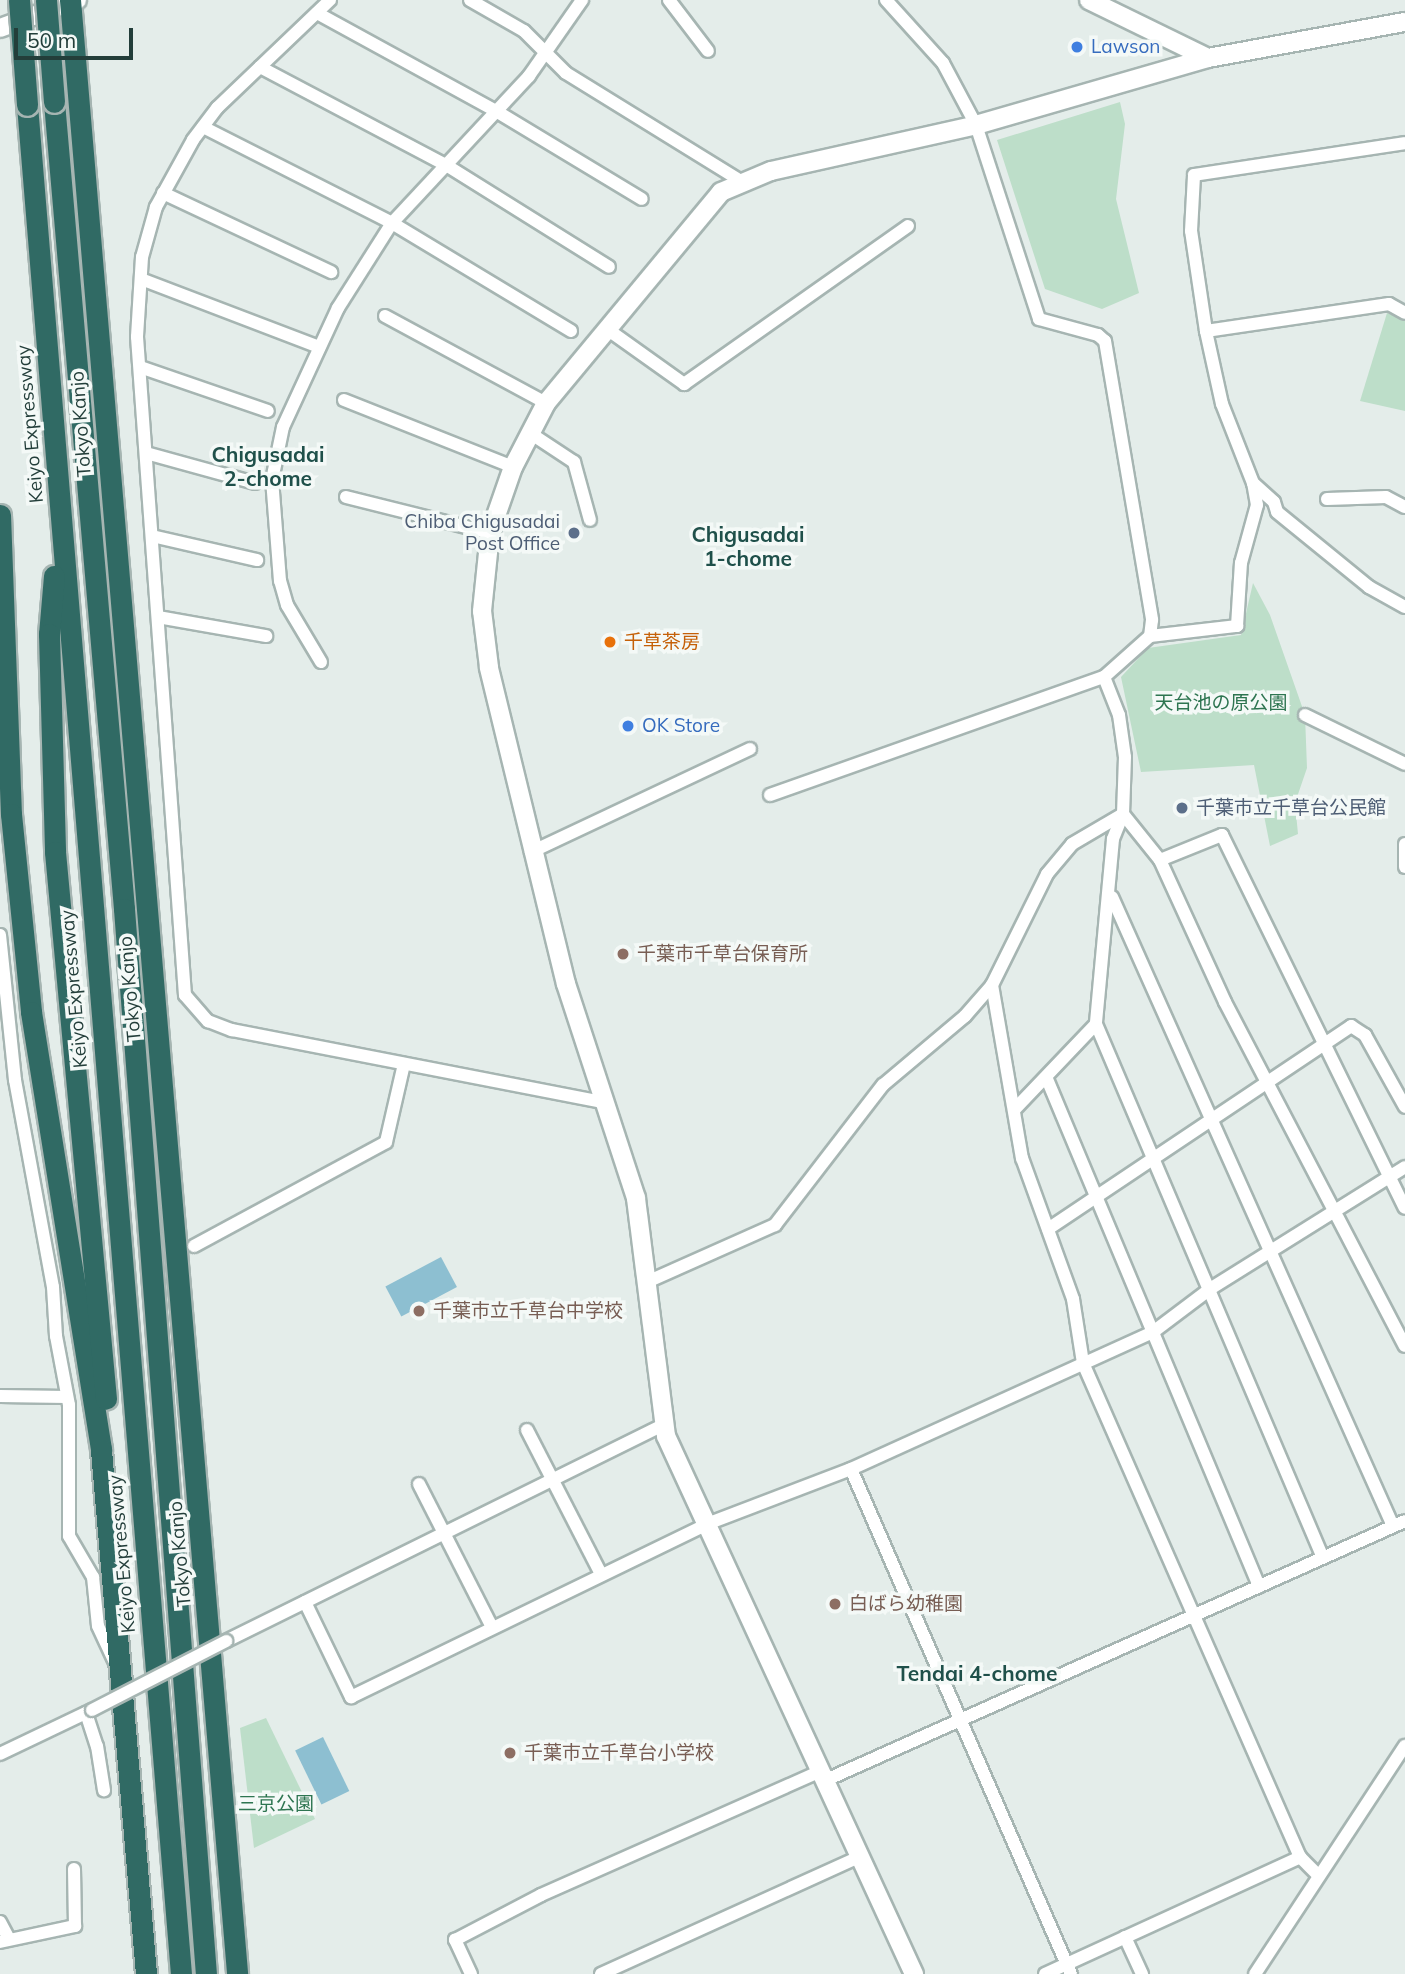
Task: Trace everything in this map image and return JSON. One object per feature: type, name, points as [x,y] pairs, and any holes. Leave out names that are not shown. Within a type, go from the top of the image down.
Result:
[{"type":"highway","name":"Keiyo Expressway","points":[[19,0],[181,1974]]},
{"type":"highway","points":[[46,0],[122,895],[206,1974]]},
{"type":"highway","name":"Tokyo Kanjo","points":[[73,1],[237,1974]]},
{"type":"highway","points":[[0,515],[11,814],[31,1012],[101,1450],[146,1974]]},
{"type":"highway","points":[[60,515],[49,634],[55,852],[120,1570],[114,1595]]},
{"type":"street","points":[[330,0],[260,67],[203,127],[163,193],[142,257],[139,367],[185,995],[208,1021],[232,1030],[606,1103]]},
{"type":"street","points":[[470,0],[524,31],[566,74],[741,181]]},
{"type":"street","points":[[321,662],[288,605],[280,581],[272,480],[283,427],[319,347],[392,223],[546,53],[582,0]]},
{"type":"street","points":[[670,0],[708,51]]},
{"type":"street","points":[[886,0],[943,63],[976,125],[1039,318],[1098,335],[1105,341],[1152,620],[1150,636]]},
{"type":"street","points":[[1089,0],[1208,58]]},
{"type":"street","points":[[0,28],[73,1]]},
{"type":"street","points":[[317,13],[496,111],[642,199]]},
{"type":"street","points":[[915,1974],[707,1524],[665,1424],[649,1281],[636,1198],[566,984],[531,852],[489,667],[482,611],[490,533],[513,467],[546,403],[703,209],[741,181],[976,125],[1208,58],[1405,22]]},
{"type":"street","points":[[260,67],[446,164],[609,267]]},
{"type":"street","points":[[203,127],[392,223],[571,331]]},
{"type":"street","points":[[770,795],[1104,677],[1150,636],[1237,626],[1241,563],[1256,519],[1253,483],[1222,404],[1206,331],[1191,231],[1194,175],[1405,143]]},
{"type":"street","points":[[163,193],[331,272]]},
{"type":"street","points":[[607,329],[684,384],[908,226]]},
{"type":"street","points":[[141,279],[319,347]]},
{"type":"street","points":[[1206,331],[1389,304],[1405,313]]},
{"type":"street","points":[[385,316],[546,403]]},
{"type":"street","points":[[139,367],[268,411]]},
{"type":"street","points":[[344,400],[513,467]]},
{"type":"street","points":[[530,433],[574,462],[590,520]]},
{"type":"street","points":[[146,453],[255,482]]},
{"type":"street","points":[[1253,483],[1277,512],[1369,587],[1405,607]]},
{"type":"street","points":[[346,497],[490,533]]},
{"type":"street","points":[[1327,499],[1385,497],[1405,507]]},
{"type":"street","points":[[152,536],[257,559]]},
{"type":"street","points":[[158,617],[266,636]]},
{"type":"street","points":[[1104,677],[1119,715],[1125,757],[1123,814],[1113,839],[1111,895],[1096,1024],[1323,1558]]},
{"type":"street","points":[[1305,715],[1405,764]]},
{"type":"street","points":[[531,852],[750,749]]},
{"type":"street","points":[[1123,814],[1160,860],[1225,1002],[1405,1346]]},
{"type":"street","points":[[649,1281],[775,1225],[883,1085],[965,1016],[992,985],[1047,874],[1072,844],[1123,814]]},
{"type":"street","points":[[1160,860],[1222,835],[1405,1208]]},
{"type":"street","points":[[1405,844],[1405,867]]},
{"type":"street","points":[[471,1974],[455,1940],[541,1895],[960,1720],[1399,1523],[1332,1393],[1325,1366],[1268,1252],[1111,895]]},
{"type":"street","points":[[0,935],[2,984],[15,1080],[53,1287],[56,1336],[67,1397],[69,1536],[93,1577],[98,1626],[118,1671]]},
{"type":"street","points":[[992,985],[1022,1158],[1073,1298],[1083,1363],[1300,1857],[1318,1875]]},
{"type":"street","points":[[1014,1110],[1047,1079],[1096,1024]]},
{"type":"street","points":[[1048,1229],[1351,1026],[1365,1035],[1405,1107]]},
{"type":"street","points":[[194,1246],[386,1142],[404,1065]]},
{"type":"street","points":[[1047,1079],[1259,1586]]},
{"type":"street","points":[[305,1602],[351,1697],[707,1524],[850,1469],[1153,1332],[1210,1289],[1405,1167]]},
{"type":"street","points":[[0,1396],[67,1397]]},
{"type":"street","points":[[0,1754],[665,1424]]},
{"type":"street","points":[[527,1430],[601,1574]]},
{"type":"street","points":[[850,1469],[1069,1969]]},
{"type":"street","points":[[419,1484],[492,1627]]},
{"type":"street","points":[[89,1712],[104,1790]]},
{"type":"street","points":[[1255,1974],[1405,1746]]},
{"type":"street","points":[[601,1974],[860,1856]]},
{"type":"street","points":[[1045,1974],[1069,1969],[1125,1937],[1300,1857]]},
{"type":"street","points":[[0,1922],[4,1940],[75,1926],[74,1869]]},
{"type":"street","points":[[1125,1937],[1142,1974]]},
{"type":"green space","points":[[1120,102],[1125,124],[1116,199],[1139,293],[1102,309],[1045,289],[997,140]]},
{"type":"green space","points":[[1387,313],[1405,320],[1405,411],[1360,401]]},
{"type":"green space","name":"天台池の原公園","points":[[1253,583],[1270,615],[1305,715],[1307,768],[1295,803],[1298,834],[1270,846],[1254,765],[1141,772],[1121,677],[1148,648],[1241,635]]},
{"type":"green space","name":"三京公園","points":[[266,1718],[315,1819],[254,1848],[240,1728]]},
{"type":"water","points":[[441,1257],[457,1287],[401,1317],[385,1287]]},
{"type":"water","points":[[323,1737],[349,1791],[321,1805],[295,1751]]},
{"type":"place","name":"Lawson","points":[[1077,47]]},
{"type":"place","name":"Chiba Chigusadai Post Office","points":[[574,533]]},
{"type":"place","name":"千草茶房","points":[[610,642]]},
{"type":"place","name":"OK Store","points":[[628,726]]},
{"type":"place","name":"千葉市立千草台公民館","points":[[1182,808]]},
{"type":"place","name":"千葉市千草台保育所","points":[[623,954]]},
{"type":"place","name":"千葉市立千草台中学校","points":[[419,1311]]},
{"type":"place","name":"白ばら幼稚園","points":[[835,1604]]},
{"type":"place","name":"千葉市立千草台小学校","points":[[510,1753]]},
{"type":"district","name":"Chigusadai 2-chome","points":[[268,466]]},
{"type":"district","name":"Chigusadai 1-chome","points":[[748,546]]},
{"type":"district","name":"Tendai 4-chome","points":[[977,1673]]}]
